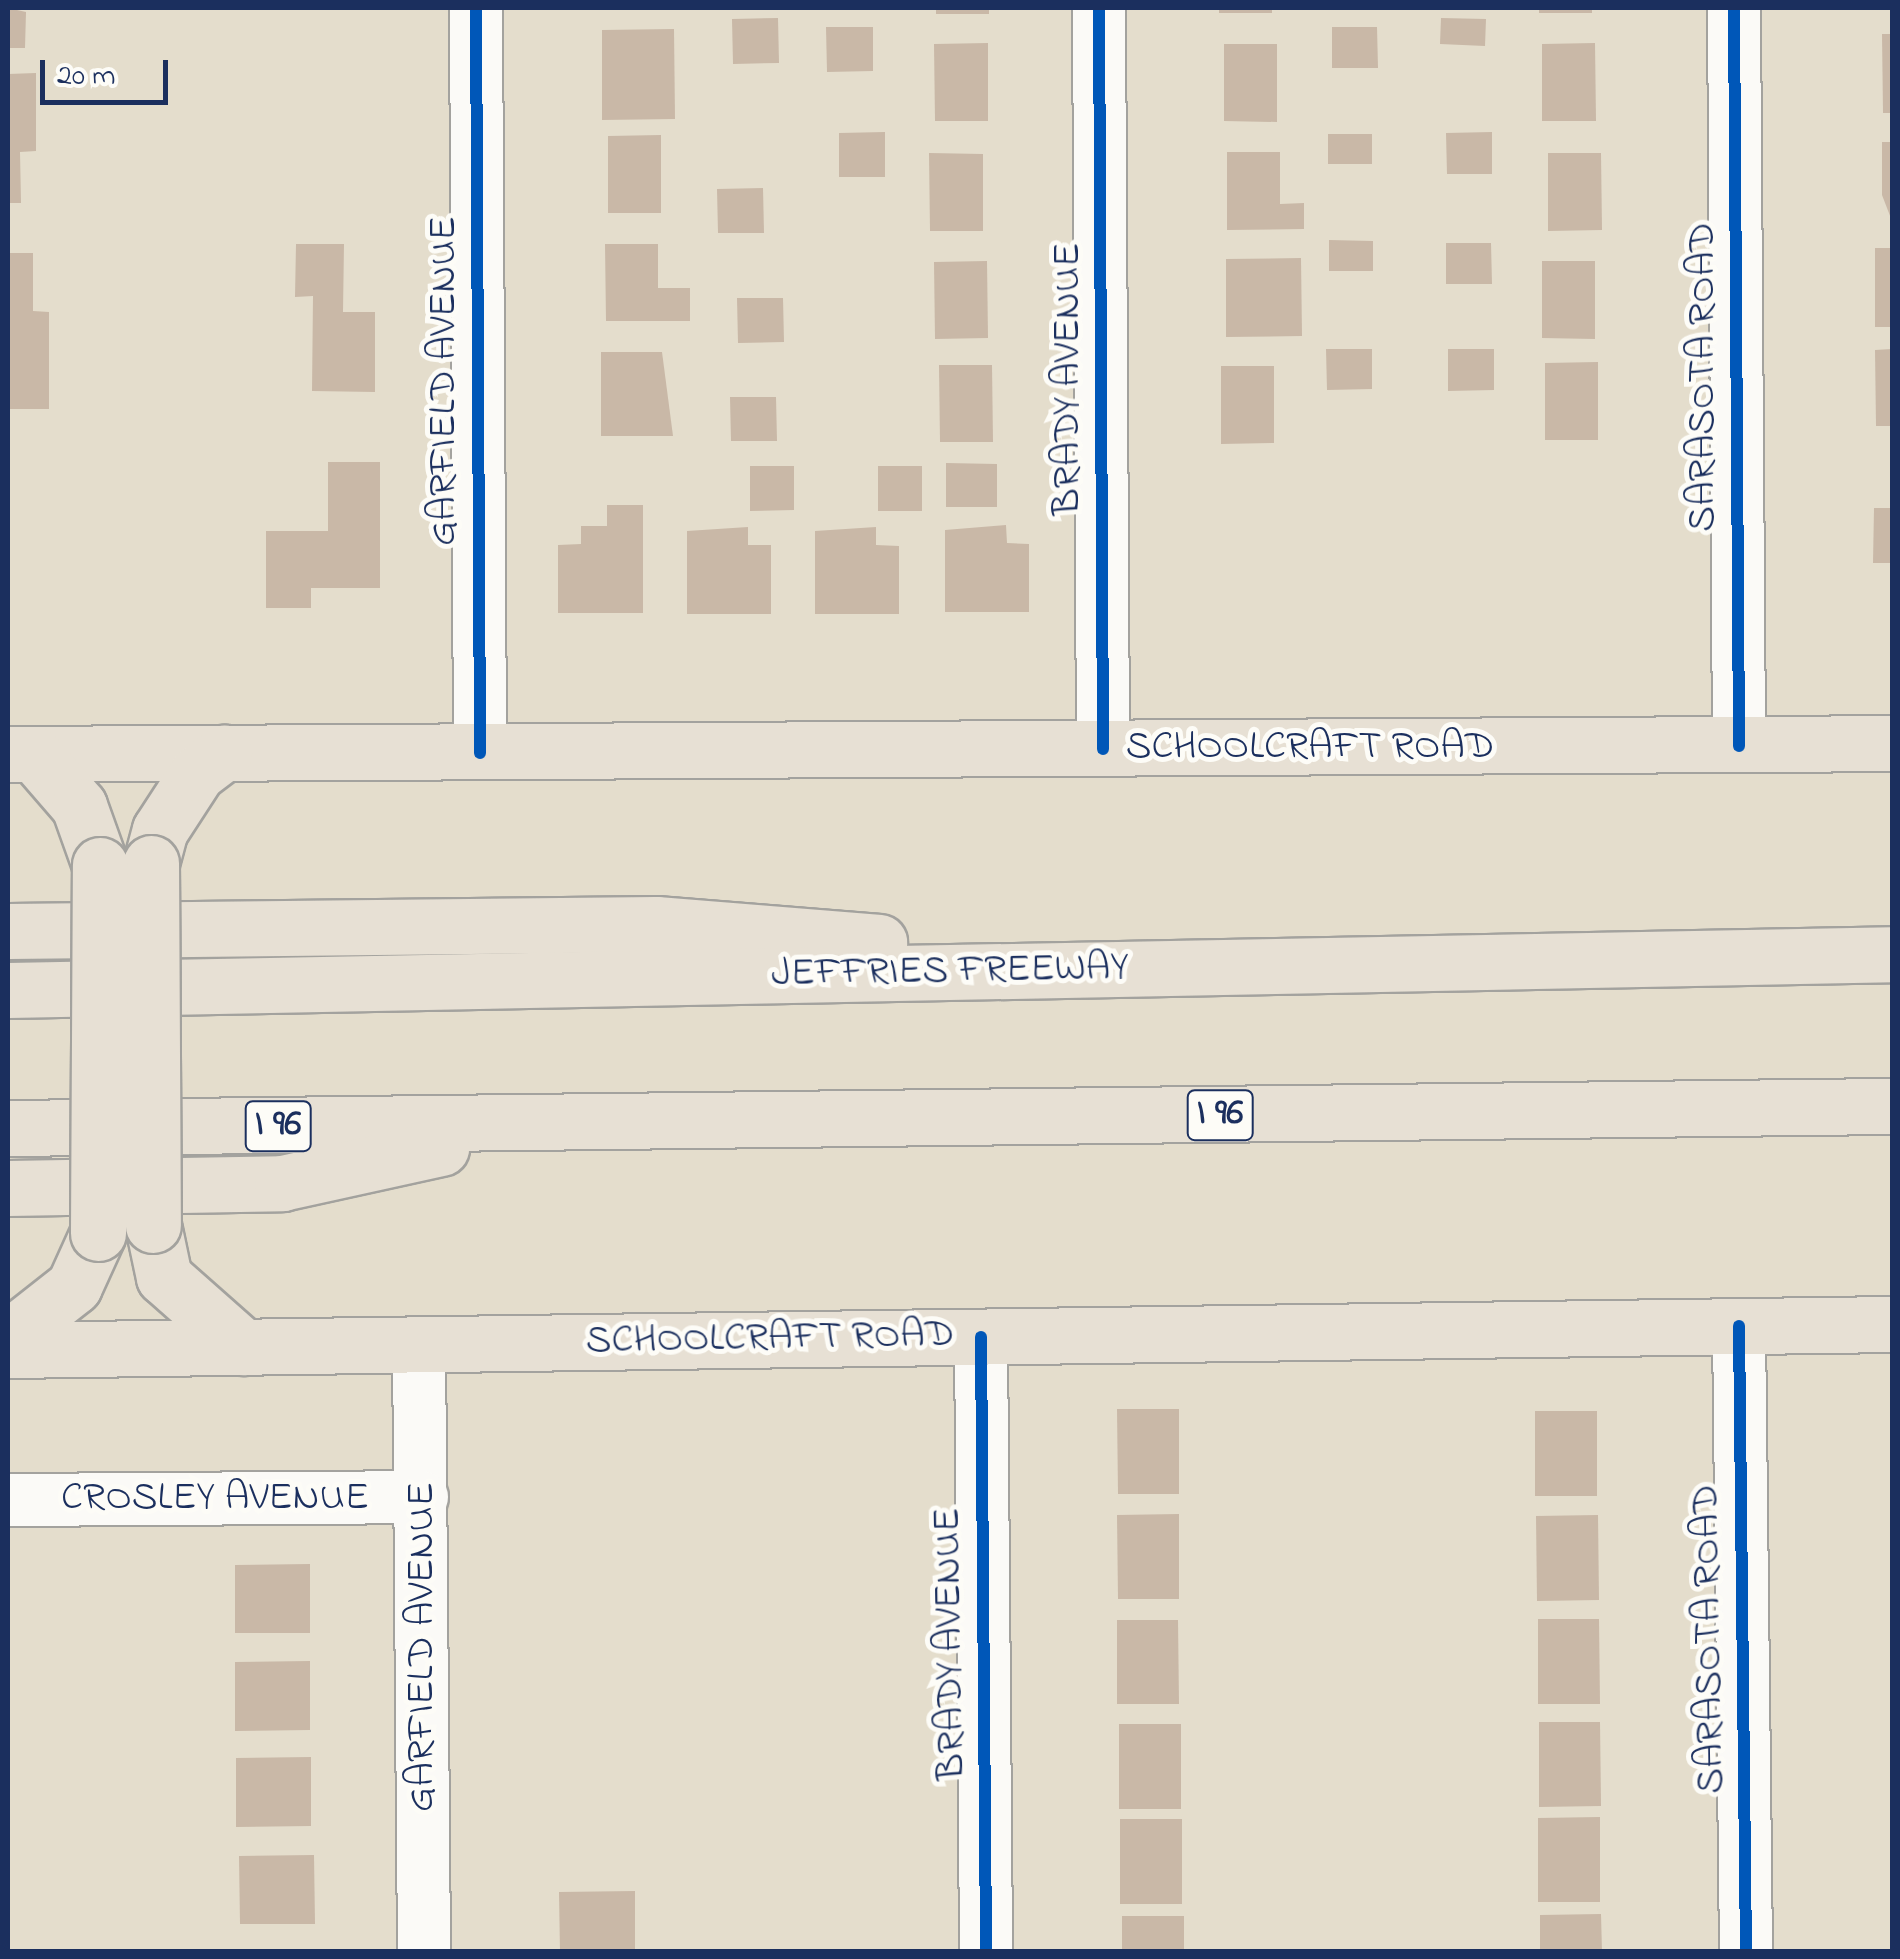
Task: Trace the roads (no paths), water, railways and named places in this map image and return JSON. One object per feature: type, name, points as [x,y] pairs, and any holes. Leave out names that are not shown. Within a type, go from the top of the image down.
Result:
[{"type":"main road","name":"SCHOOLCRAFT ROAD","points":[[20,754],[1892,743]]},
{"type":"main road","points":[[8,1338],[74,1286],[98,1233],[126,864],[160,830],[197,773],[224,753]]},
{"type":"main road","points":[[20,754],[78,806],[126,864],[153,1224],[164,1277],[242,1347]]},
{"type":"main road","points":[[8,931],[656,924],[1200,967]]},
{"type":"main road","name":"JEFFRIES FREEWAY","points":[[8,990],[1892,954]]},
{"type":"main road","name":"I 96","points":[[8,1128],[1892,1106]]},
{"type":"main road","points":[[8,1188],[282,1182],[548,1124]]},
{"type":"main road","name":"SCHOOLCRAFT ROAD","points":[[8,1350],[1892,1324]]},
{"type":"street","name":"GARFIELD AVENUE","points":[[476,8],[480,753]]},
{"type":"street","name":"BRADY AVENUE","points":[[1099,8],[1104,749]]},
{"type":"street","name":"SARASOTA ROAD","points":[[1734,8],[1739,746]]},
{"type":"street","name":"SARASOTA ROAD","points":[[1739,1326],[1746,1952]]},
{"type":"street","name":"BRADY AVENUE","points":[[981,1337],[986,1952]]},
{"type":"street","name":"GARFIELD AVENUE","points":[[419,1343],[424,1952]]},
{"type":"street","name":"CROSLEY AVENUE","points":[[8,1500],[422,1497]]}]
